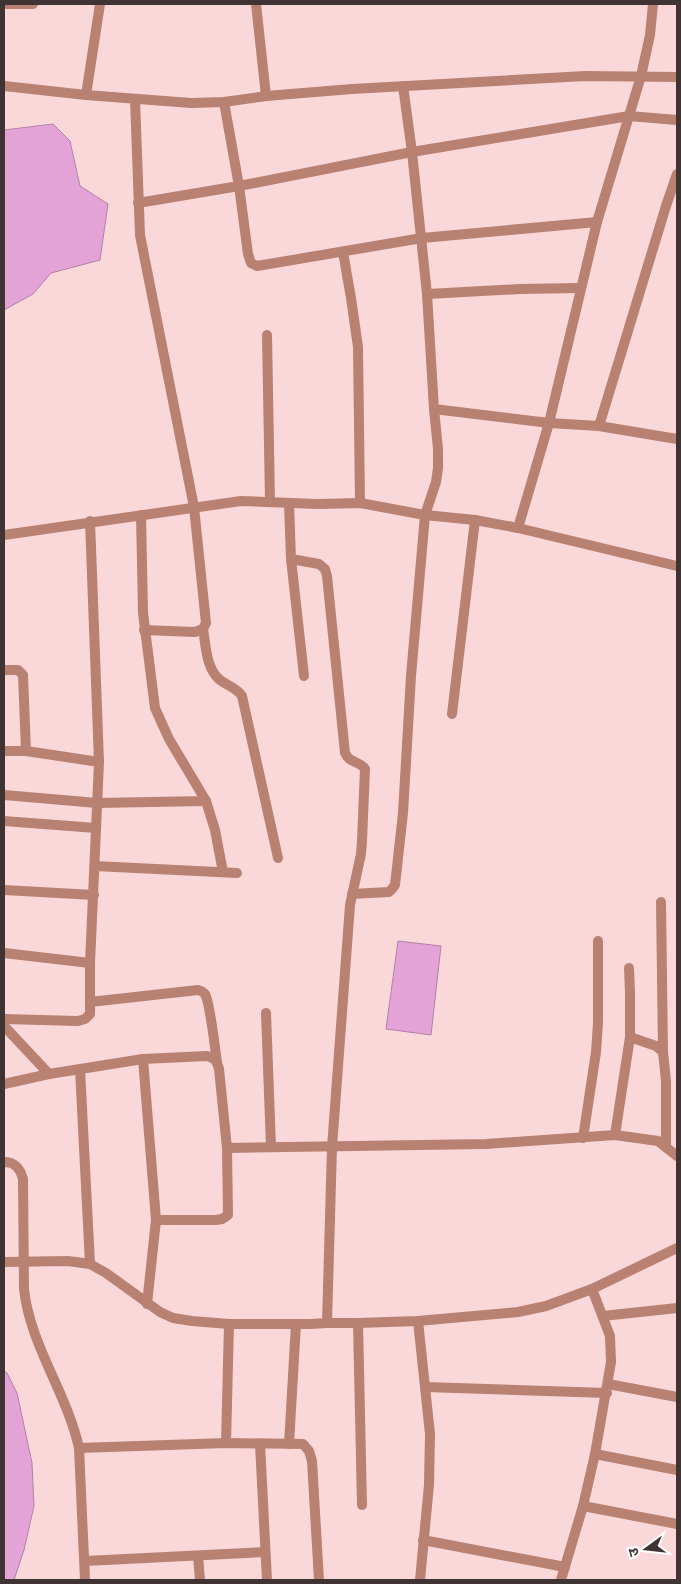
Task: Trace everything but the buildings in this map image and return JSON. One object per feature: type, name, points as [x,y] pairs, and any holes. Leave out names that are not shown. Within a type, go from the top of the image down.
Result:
[{"type":"street","points":[[4,4],[33,4]]},
{"type":"street","points":[[86,95],[100,4]]},
{"type":"street","points":[[256,4],[266,96]]},
{"type":"street","points":[[518,528],[549,423],[597,222],[641,76],[650,35],[653,4]]},
{"type":"street","points":[[4,86],[135,99],[224,102],[266,96],[403,86],[585,76],[677,77]]},
{"type":"street","points":[[352,894],[389,892],[394,885],[404,814],[411,676],[425,515],[436,482],[438,468],[422,238],[403,86]]},
{"type":"street","points":[[135,99],[140,234],[194,507],[206,622],[203,629],[212,671],[218,679],[236,689],[242,696],[278,858]]},
{"type":"street","points":[[224,102],[239,186],[248,254],[251,263],[257,266],[422,238],[597,222]]},
{"type":"street","points":[[138,204],[412,152],[630,116],[677,120]]},
{"type":"street","points":[[599,426],[677,174]]},
{"type":"street","points":[[342,252],[352,298],[358,347],[360,503]]},
{"type":"street","points":[[427,294],[580,288]]},
{"type":"street","points":[[267,335],[270,502]]},
{"type":"street","points":[[434,409],[549,423],[599,426],[677,439]]},
{"type":"street","points":[[4,535],[90,521],[241,501],[317,504],[360,503],[425,515],[475,520],[518,528],[677,566]]},
{"type":"street","points":[[289,503],[291,559],[304,676]]},
{"type":"street","points":[[141,515],[144,630],[154,708],[169,739],[206,801],[215,830],[223,872]]},
{"type":"street","points":[[452,714],[475,520]]},
{"type":"street","points":[[4,1019],[78,1021],[85,1019],[90,1014],[90,963],[100,762],[90,521]]},
{"type":"street","points":[[291,559],[319,564],[325,568],[345,753],[349,759],[363,765],[365,769],[361,854],[352,894],[346,945],[332,1147],[327,1323]]},
{"type":"street","points":[[144,630],[195,632],[203,629]]},
{"type":"street","points":[[4,670],[18,670],[23,675],[26,751]]},
{"type":"street","points":[[4,751],[26,751],[100,762]]},
{"type":"street","points":[[4,795],[97,803],[206,801]]},
{"type":"street","points":[[4,821],[96,828]]},
{"type":"street","points":[[95,866],[237,873]]},
{"type":"street","points":[[4,890],[94,895]]},
{"type":"street","points":[[661,902],[666,1146]]},
{"type":"street","points":[[583,1138],[596,1052],[598,941]]},
{"type":"street","points":[[4,953],[90,963]]},
{"type":"street","points":[[615,1136],[630,1037],[629,968]]},
{"type":"street","points":[[90,1002],[198,990],[202,991],[205,995],[208,1004],[219,1068],[228,1148],[228,1215],[216,1220],[156,1220]]},
{"type":"street","points":[[266,1013],[271,1147]]},
{"type":"street","points":[[4,1026],[49,1074]]},
{"type":"street","points":[[630,1037],[656,1046],[663,1052]]},
{"type":"street","points":[[4,1084],[49,1074],[143,1059],[207,1056],[217,1062]]},
{"type":"street","points":[[143,1059],[156,1220],[147,1304]]},
{"type":"street","points":[[80,1069],[90,1264]]},
{"type":"street","points":[[228,1148],[486,1144],[615,1136],[658,1141],[677,1156]]},
{"type":"street","points":[[4,1162],[15,1164],[21,1171],[25,1261],[24,1289],[30,1321],[75,1429],[79,1448],[85,1580]]},
{"type":"street","points":[[4,1262],[90,1264],[106,1273],[147,1304],[173,1318],[192,1322],[311,1324],[418,1321],[518,1312],[546,1306],[592,1289],[677,1248]]},
{"type":"street","points":[[561,1580],[583,1506],[608,1389],[612,1349],[610,1336],[592,1289]]},
{"type":"street","points":[[603,1316],[677,1308]]},
{"type":"street","points":[[418,1321],[430,1434],[429,1485],[420,1580]]},
{"type":"street","points":[[358,1323],[362,1505]]},
{"type":"street","points":[[226,1443],[229,1324]]},
{"type":"street","points":[[289,1444],[296,1324]]},
{"type":"street","points":[[425,1387],[608,1389],[677,1397]]},
{"type":"street","points":[[79,1448],[226,1443],[303,1444],[309,1452],[312,1461],[319,1580]]},
{"type":"street","points":[[260,1444],[267,1580]]},
{"type":"street","points":[[595,1454],[677,1470]]},
{"type":"street","points":[[583,1506],[677,1524]]},
{"type":"street","points":[[423,1540],[565,1567]]},
{"type":"street","points":[[84,1560],[265,1552]]},
{"type":"street","points":[[198,1556],[200,1580]]},
{"type":"shaded area","points":[[53,124],[70,141],[80,186],[108,204],[100,260],[51,273],[33,294],[4,310],[4,130]]},
{"type":"shaded area","points":[[398,941],[441,946],[431,1035],[386,1029]]},
{"type":"shaded area","points":[[4,1371],[7,1373],[17,1393],[32,1463],[34,1506],[24,1550],[14,1580],[4,1580]]}]
